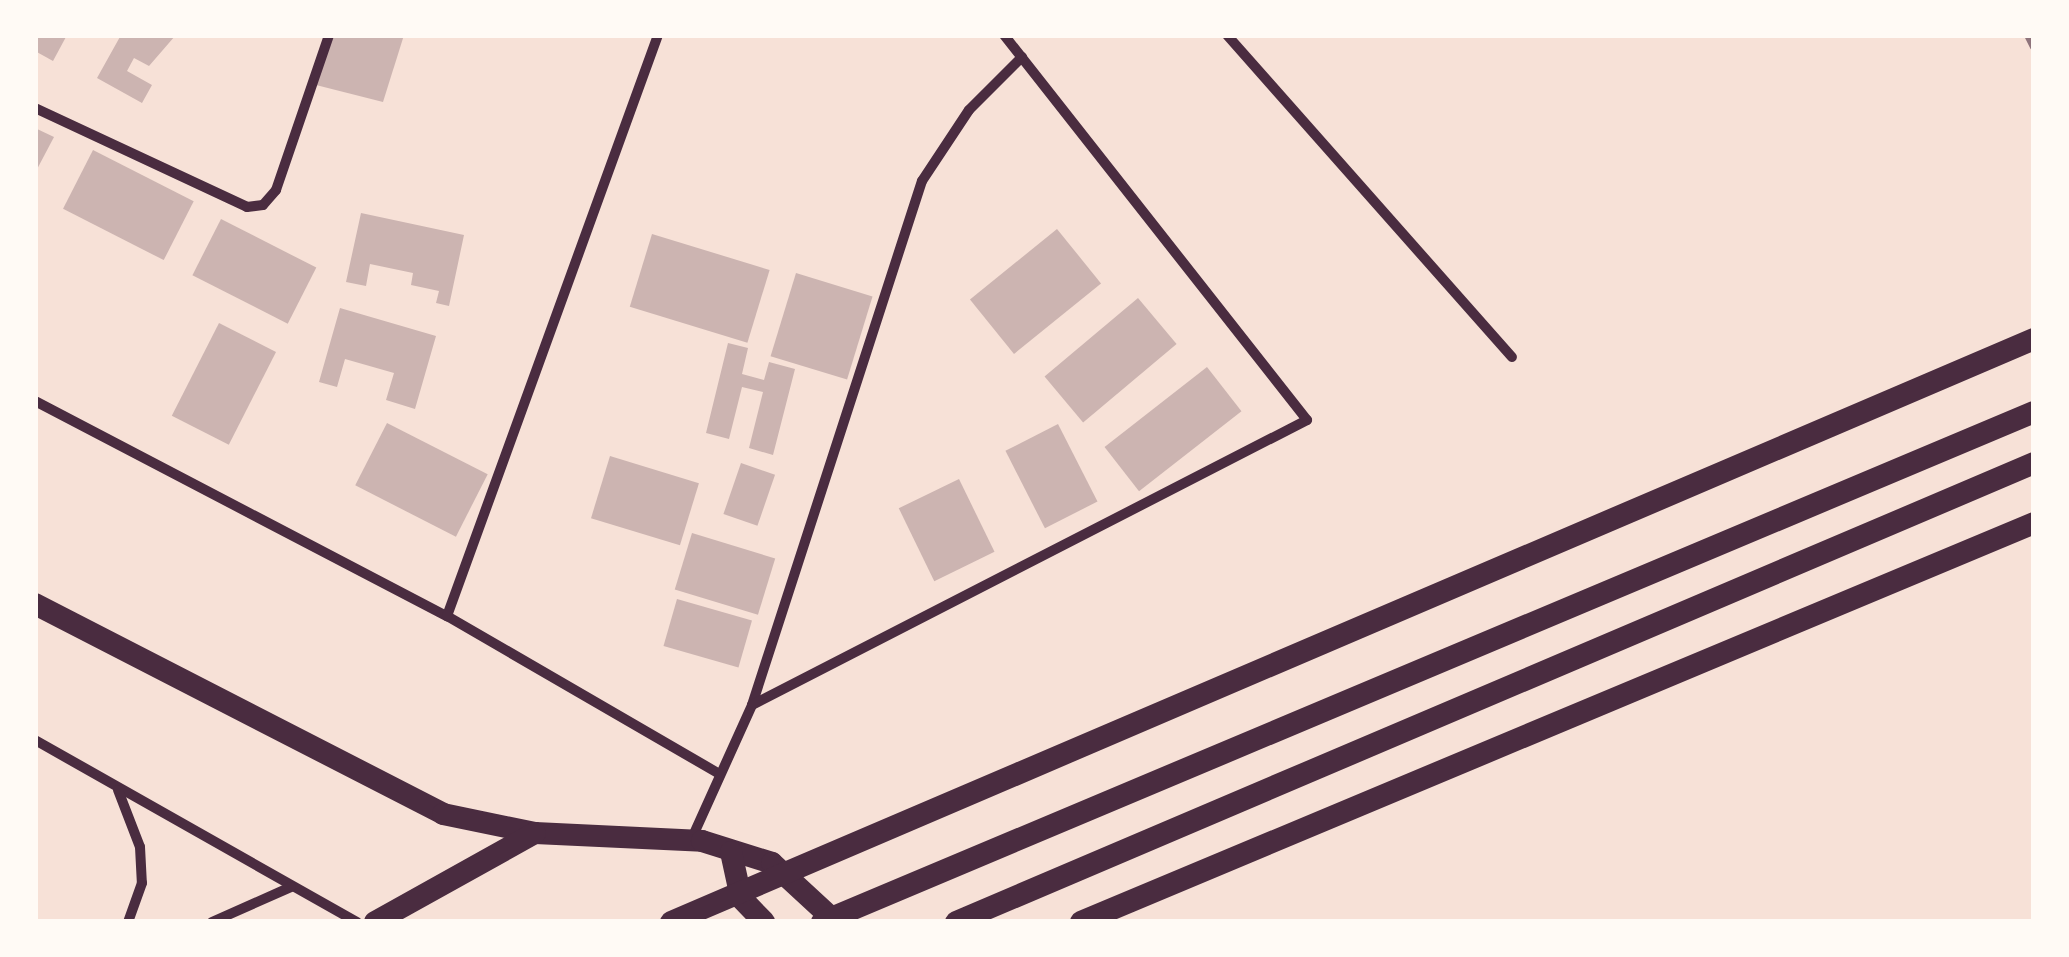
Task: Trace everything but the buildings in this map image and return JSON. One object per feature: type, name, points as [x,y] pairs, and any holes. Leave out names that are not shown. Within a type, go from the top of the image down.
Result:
[{"type":"main road","points":[[673,921],[2034,339]]},
{"type":"main road","points":[[822,922],[2034,412]]},
{"type":"main road","points":[[956,922],[2034,462]]},
{"type":"main road","points":[[1081,922],[2034,523]]},
{"type":"main road","points":[[35,604],[442,814],[535,833],[692,839],[772,864],[836,922]]},
{"type":"main road","points":[[376,922],[535,833]]},
{"type":"main road","points":[[731,852],[741,898],[764,922]]},
{"type":"street","points":[[35,108],[248,207],[262,204],[281,176],[329,35]]},
{"type":"street","points":[[447,616],[658,35]]},
{"type":"street","points":[[752,706],[1307,420],[1004,35]]},
{"type":"street","points":[[1227,35],[1512,357]]},
{"type":"street","points":[[692,839],[752,706],[922,181],[968,110],[1022,57]]},
{"type":"street","points":[[35,401],[447,616],[720,774]]},
{"type":"street","points":[[35,740],[357,922]]},
{"type":"street","points":[[117,788],[140,847],[142,883],[128,922]]},
{"type":"street","points":[[212,922],[291,887]]},
{"type":"railway","points":[[2028,35],[2034,47]]}]
